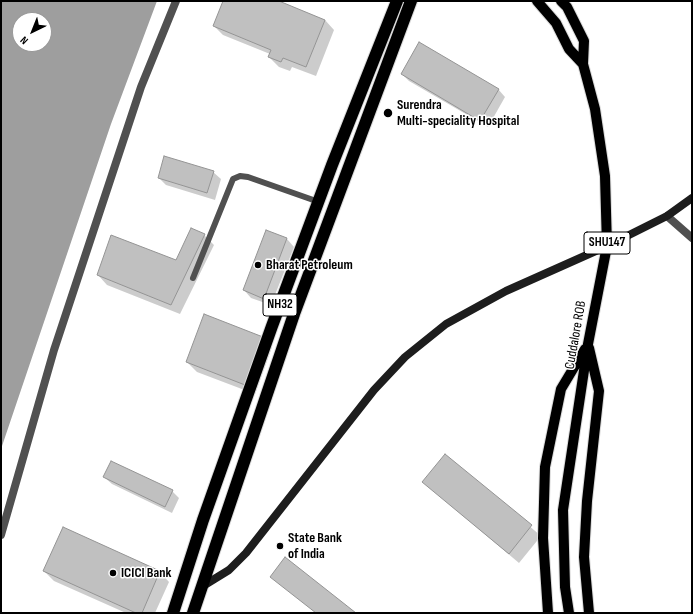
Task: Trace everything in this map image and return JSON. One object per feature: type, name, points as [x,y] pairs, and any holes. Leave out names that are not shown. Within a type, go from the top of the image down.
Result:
[{"type":"highway","name":"NH32","points":[[173,613],[243,405],[319,202],[397,1]]},
{"type":"highway","name":"NH32","points":[[193,613],[294,314],[411,1]]},
{"type":"main road","name":"Cuddalore ROB","points":[[538,1],[556,23],[569,49],[583,64]]},
{"type":"main road","name":"Cuddalore ROB","points":[[561,1],[567,7],[584,41],[583,64],[595,110],[605,176],[607,246],[588,344],[562,510],[565,587],[569,613]]},
{"type":"main road","points":[[548,613],[543,538],[545,467],[561,389],[588,344]]},
{"type":"main road","points":[[588,344],[599,391],[587,501],[584,557],[589,613]]},
{"type":"street","points":[[1,535],[54,350],[141,87],[176,1]]},
{"type":"street","points":[[203,586],[229,570],[246,553],[374,390],[405,357],[446,324],[526,282],[607,246],[667,216],[692,198]]},
{"type":"street","points":[[667,216],[692,238]]},
{"type":"lane","points":[[193,278],[233,179],[240,176],[248,177],[319,202]]},
{"type":"shaded area","points":[[1,1],[157,1],[111,124],[1,449]]},
{"type":"building","points":[[223,1],[279,1],[325,20],[306,67],[283,58],[281,62],[268,57],[271,50],[213,26]]},
{"type":"building","points":[[419,42],[499,89],[480,121],[401,74]]},
{"type":"building","points":[[164,156],[214,171],[207,193],[158,178]]},
{"type":"building","points":[[191,228],[205,234],[171,305],[97,275],[111,235],[176,260]]},
{"type":"building","points":[[266,230],[287,238],[264,299],[243,290]]},
{"type":"building","points":[[204,314],[263,337],[245,385],[186,362]]},
{"type":"building","points":[[445,454],[532,525],[509,554],[422,482]]},
{"type":"building","points":[[111,461],[173,490],[165,507],[103,477]]},
{"type":"building","points":[[63,527],[160,571],[142,613],[136,613],[43,571]]},
{"type":"building","points":[[285,557],[356,613],[316,613],[270,577]]},
{"type":"place","name":"Surendra Multi-speciality Hospital","points":[[388,113]]},
{"type":"place","name":"Bharat Petroleum","points":[[258,265]]},
{"type":"place","name":"State Bank of India","points":[[280,546]]},
{"type":"place","name":"ICICI Bank","points":[[113,573]]}]
